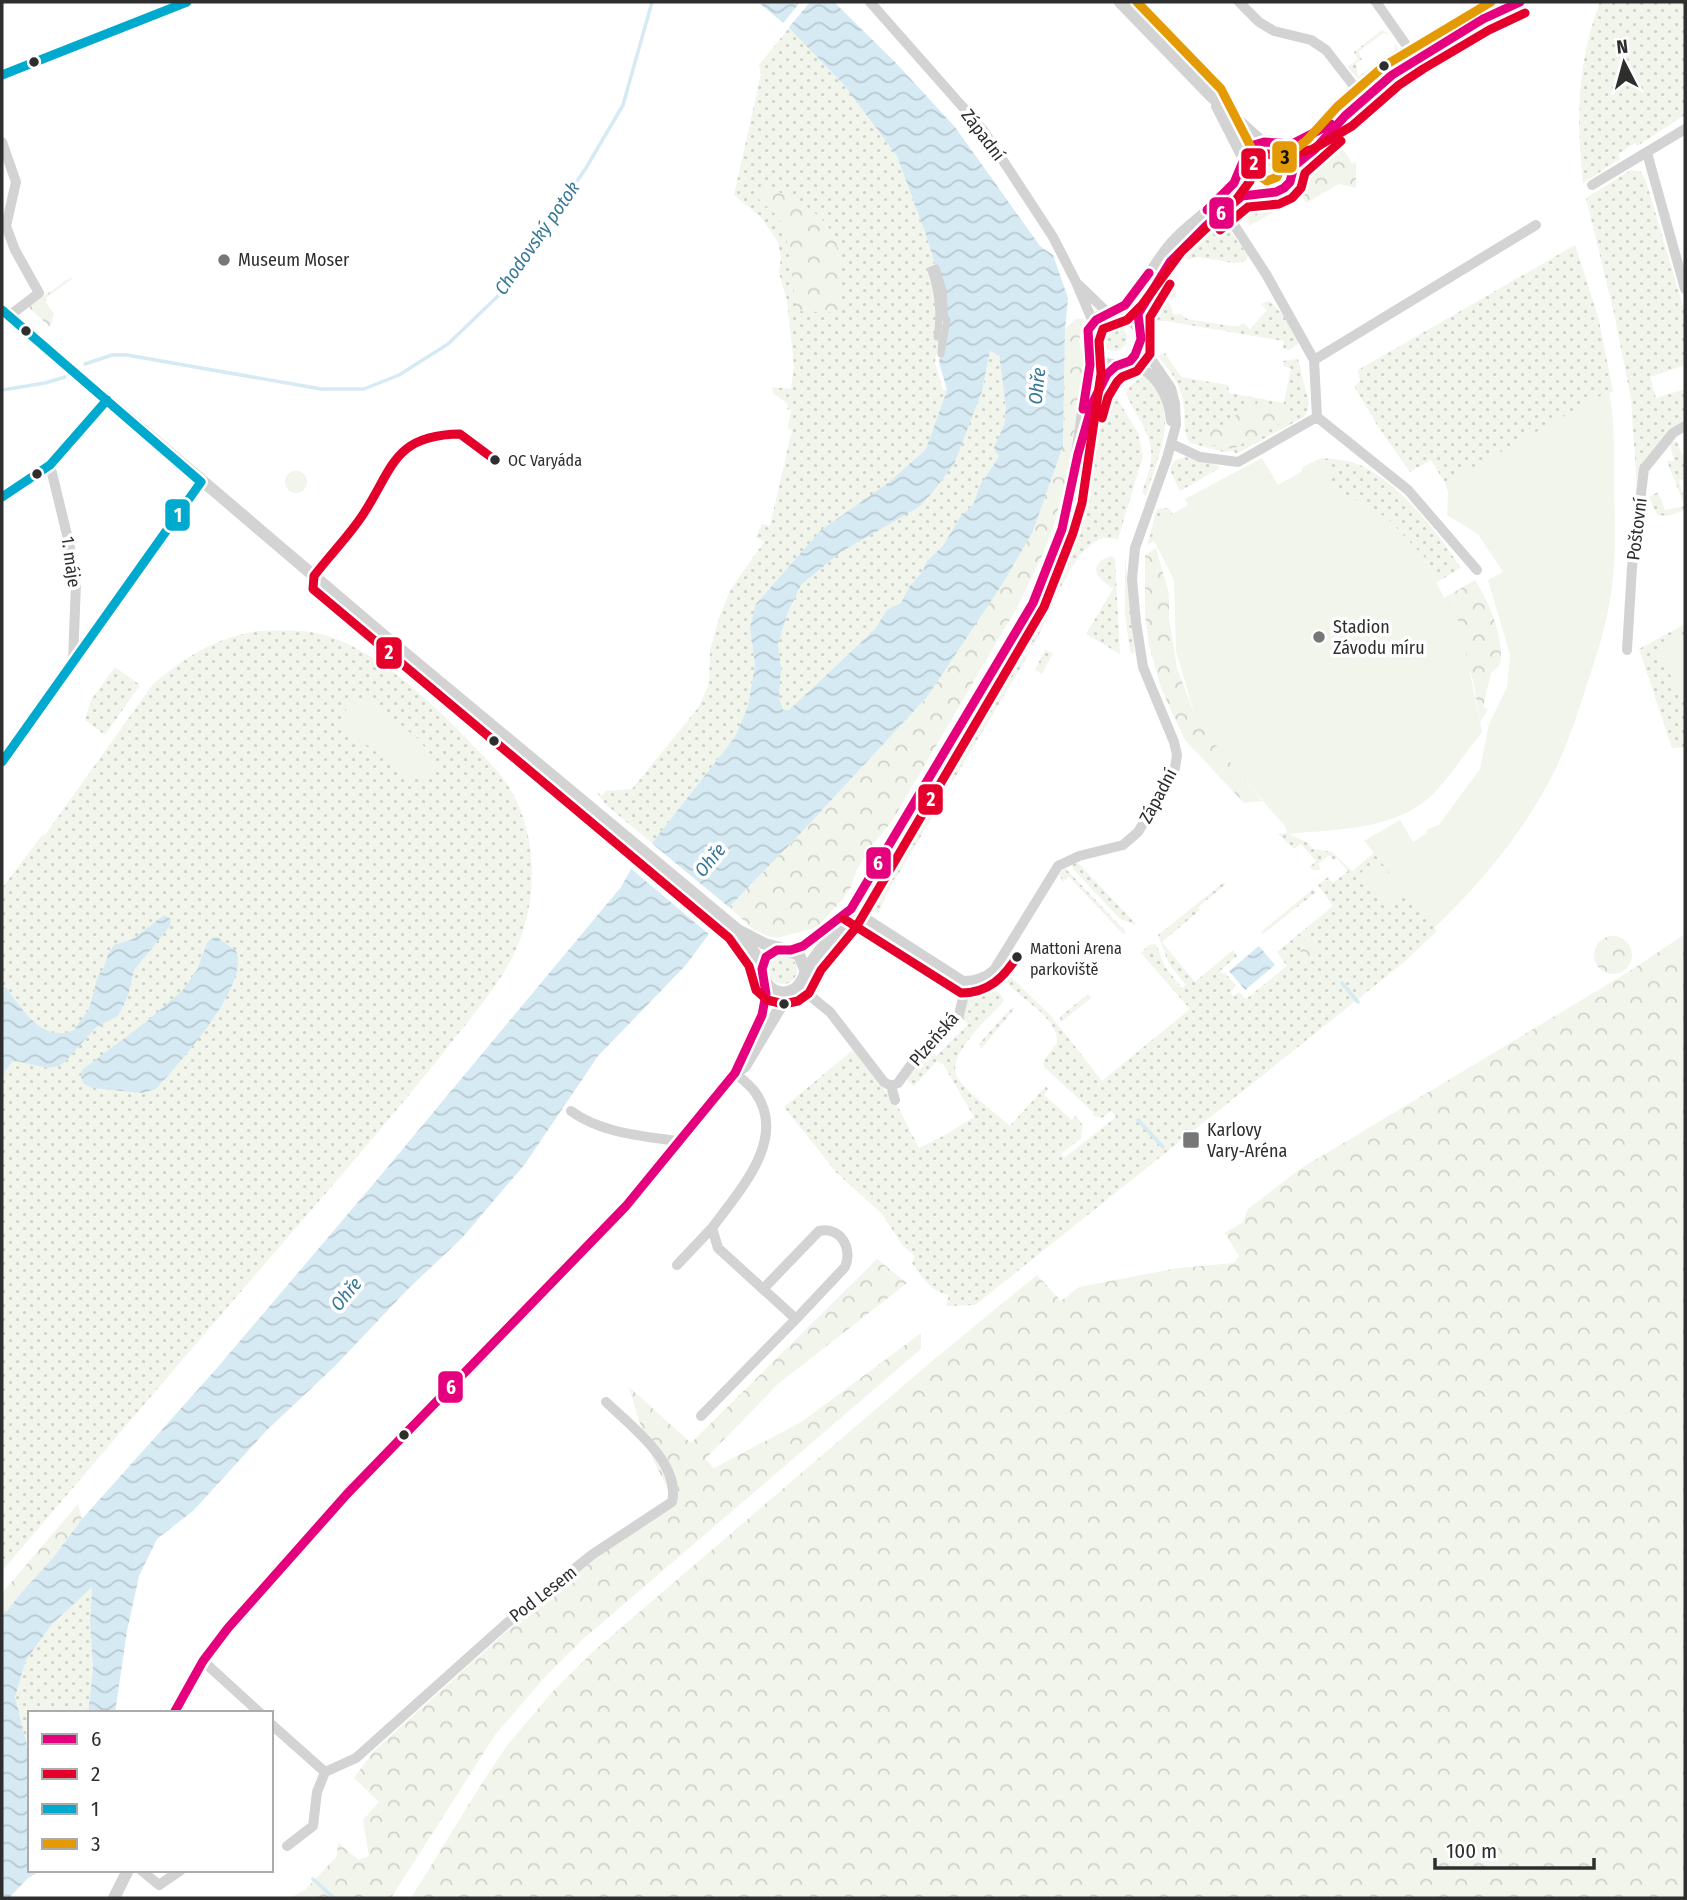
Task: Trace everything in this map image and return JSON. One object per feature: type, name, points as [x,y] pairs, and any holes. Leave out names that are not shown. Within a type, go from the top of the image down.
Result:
[{"type":"street","points":[[2,75],[187,2]]},
{"type":"street","name":"Západní","points":[[870,2],[983,130],[1053,237],[1093,322]]},
{"type":"street","points":[[1120,2],[1211,96],[1262,142]]},
{"type":"street","points":[[1239,2],[1259,22],[1274,31],[1311,40],[1326,50],[1364,99]]},
{"type":"street","points":[[1376,2],[1416,59]]},
{"type":"street","points":[[735,1073],[745,1066],[794,989],[844,923],[1033,603],[1062,529],[1078,454],[1093,401],[1107,374],[1135,355],[1139,333],[1138,314],[1170,262],[1199,232],[1242,196],[1276,192],[1284,188],[1290,182],[1294,166],[1392,75],[1483,19],[1520,2]]},
{"type":"street","points":[[1211,96],[1243,163],[1246,183],[1260,193]]},
{"type":"street","points":[[1282,145],[1307,138],[1345,116]]},
{"type":"street","points":[[1592,185],[1685,129]]},
{"type":"street","points":[[1078,454],[1090,372],[1087,339],[1093,322],[1133,297],[1172,244],[1227,192],[1254,145],[1276,142],[1282,145],[1288,151],[1294,166]]},
{"type":"street","points":[[3,145],[16,183],[6,226],[15,250],[39,293],[5,313],[201,481],[738,930],[765,944],[787,949],[801,958],[806,972]]},
{"type":"street","points":[[1647,153],[1685,289]]},
{"type":"street","points":[[1225,211],[1266,274],[1314,360],[1317,416],[1408,490],[1477,570]]},
{"type":"street","points":[[1314,360],[1536,225]]},
{"type":"street","points":[[936,268],[943,290],[947,320],[943,351],[939,354],[942,337],[937,337],[940,319],[938,292],[931,270],[936,268]]},
{"type":"street","name":"Západní","points":[[962,981],[974,981],[988,976],[994,970],[1049,877],[1063,862],[1123,845],[1130,840],[1175,768],[1177,749],[1143,667],[1132,579],[1135,548],[1172,443],[1176,425],[1174,396],[1129,317],[1112,312],[1076,282]]},
{"type":"street","name":"Západní","points":[[1089,348],[1101,362],[1144,370],[1163,390],[1170,414],[1172,443]]},
{"type":"street","points":[[2,497],[50,465],[107,400]]},
{"type":"street","points":[[1172,443],[1200,457],[1238,462],[1317,416]]},
{"type":"street","name":"Poštovní","points":[[1627,650],[1632,567],[1644,470],[1673,433],[1685,426]]},
{"type":"street","name":"1. máje","points":[[50,465],[76,583],[73,662]]},
{"type":"street","points":[[4,753],[73,662],[201,481]]},
{"type":"street","points":[[851,909],[962,981]]},
{"type":"street","points":[[763,975],[769,954],[808,943],[851,909]]},
{"type":"street","points":[[175,1711],[203,1661],[228,1628],[348,1494],[626,1206],[735,1073],[762,1015],[766,994],[758,958],[738,930]]},
{"type":"street","points":[[763,975],[775,990],[794,989],[830,1012],[884,1082],[891,1086],[895,1100]]},
{"type":"street","name":"Plzeňská","points":[[891,1086],[898,1083],[913,1062],[959,1015],[964,994],[962,981]]},
{"type":"street","points":[[677,1265],[712,1228],[748,1177],[764,1145],[766,1121],[758,1098],[754,1090],[735,1073]]},
{"type":"street","points":[[570,1111],[617,1132],[678,1141]]},
{"type":"street","points":[[712,1228],[718,1248],[796,1318]]},
{"type":"street","points":[[701,1416],[845,1267],[849,1258],[848,1250],[838,1234],[826,1229],[819,1231],[764,1288]]},
{"type":"street","name":"Pod Lesem","points":[[325,1772],[356,1758],[507,1623],[593,1555],[672,1502],[674,1492],[671,1480],[653,1446],[606,1402]]},
{"type":"street","points":[[203,1661],[258,1711]]},
{"type":"street","points":[[273,1726],[325,1772],[317,1793],[313,1826],[287,1846]]},
{"type":"street","points":[[114,1898],[127,1872]]},
{"type":"street","points":[[143,1872],[159,1885],[178,1872]]},
{"type":"green space","points":[[1600,2],[1685,2],[1685,115],[1637,146],[1635,143],[1618,154],[1620,159],[1583,183],[1579,136],[1580,91],[1587,47]]},
{"type":"green space","points":[[789,28],[844,85],[897,156],[943,290],[945,319],[941,354],[936,354],[935,363],[943,390],[947,390],[926,449],[888,483],[750,627],[755,665],[748,706],[735,737],[652,843],[605,804],[597,792],[602,796],[606,791],[632,789],[698,708],[709,684],[710,650],[720,615],[731,589],[764,542],[756,537],[762,524],[770,526],[792,430],[788,429],[791,410],[787,409],[788,404],[774,394],[772,387],[791,389],[794,366],[787,300],[779,273],[781,258],[778,242],[760,216],[734,195],[761,74],[759,65]]},
{"type":"green space","points":[[1382,30],[1390,35],[1383,33],[1358,52],[1362,59],[1356,63],[1358,77],[1395,50],[1394,43],[1401,52],[1383,64],[1380,62],[1374,66],[1377,70],[1360,81],[1348,67],[1358,59],[1354,52]]},
{"type":"green space","points":[[1268,149],[1281,154],[1286,167],[1281,180],[1268,185],[1255,180],[1250,167],[1255,154]]},
{"type":"green space","points":[[1344,150],[1352,164],[1356,162],[1356,188],[1339,184],[1306,203],[1302,196],[1249,226],[1250,211],[1287,197],[1317,167]]},
{"type":"green space","points":[[1631,170],[1640,171],[1645,178],[1685,313],[1685,365],[1650,377],[1656,398],[1685,389],[1685,422],[1674,428],[1645,460],[1637,488],[1631,399],[1614,313],[1586,198]]},
{"type":"green space","points":[[763,184],[805,205],[822,219],[836,237],[842,313],[797,311],[785,229],[775,214],[753,194]]},
{"type":"green space","points":[[1222,220],[1248,255],[1246,261],[1234,263],[1198,257],[1187,260],[1185,252]]},
{"type":"green space","points":[[1575,245],[1598,316],[1613,391],[1445,483],[1431,460],[1410,472],[1354,386],[1360,381],[1358,370]]},
{"type":"green space","points":[[71,277],[72,279],[47,297],[46,303],[54,314],[50,327],[28,307]]},
{"type":"green space","points":[[1170,285],[1177,297],[1168,300],[1174,315],[1181,314],[1187,319],[1237,327],[1243,323],[1250,329],[1267,310],[1261,304],[1268,301],[1287,320],[1298,344],[1290,350],[1283,349],[1284,341],[1165,321],[1149,322],[1147,316],[1151,306],[1148,303],[1160,289]]},
{"type":"green space","points":[[1083,318],[1079,341],[1085,365],[1067,477],[1054,525],[1019,604],[892,821],[857,869],[851,887],[843,899],[817,927],[777,938],[754,930],[729,907],[927,697],[1033,531],[1063,446],[1065,329],[1076,319]]},
{"type":"green space","points":[[1114,325],[1123,329],[1127,338],[1123,347],[1114,351],[1105,347],[1101,338],[1105,329]]},
{"type":"green space","points":[[990,351],[999,355],[1006,407],[999,457],[980,485],[973,505],[960,517],[944,546],[927,561],[901,603],[887,610],[875,629],[789,710],[783,710],[779,697],[781,668],[778,644],[788,612],[801,585],[841,552],[918,507],[982,391]]},
{"type":"green space","points":[[1165,353],[1181,377],[1228,385],[1229,393],[1284,403],[1291,368],[1283,366],[1283,361],[1298,359],[1309,404],[1306,414],[1236,454],[1234,451],[1224,452],[1190,443],[1186,433],[1181,393],[1173,376],[1158,356]]},
{"type":"green space","points":[[1125,369],[1140,372],[1123,381],[1110,380],[1116,373]]},
{"type":"green space","points":[[1144,375],[1156,389],[1165,418],[1161,449],[1146,496],[1142,492],[1151,462],[1151,446],[1145,428],[1126,393],[1130,386]]},
{"type":"green space","points":[[1106,385],[1112,390],[1138,433],[1143,456],[1118,539],[1104,538],[1086,548],[1068,573],[1033,646],[1027,642],[1025,632],[1053,576],[1072,524],[1094,418]]},
{"type":"green space","points":[[1609,391],[1614,441],[1614,563],[1608,611],[1591,672],[1561,758],[1531,812],[1486,873],[1434,928],[1364,841],[1400,820],[1413,842],[1427,833],[1426,830],[1439,825],[1480,769],[1489,724],[1507,687],[1510,655],[1488,580],[1503,572],[1478,534],[1447,515],[1448,492],[1445,483]]},
{"type":"green space","points":[[1255,402],[1270,404],[1297,414],[1233,449],[1203,443],[1198,438],[1206,435]]},
{"type":"green space","points":[[1677,441],[1682,455],[1685,454],[1685,478],[1679,481],[1684,504],[1667,461],[1674,461],[1670,443]]},
{"type":"green space","points":[[1185,457],[1220,468],[1180,491],[1170,470],[1174,461]]},
{"type":"green space","name":"Stadion Závodu míru","points":[[1262,458],[1278,485],[1321,458],[1336,489],[1387,518],[1425,558],[1444,598],[1460,623],[1482,732],[1431,796],[1399,816],[1363,826],[1287,834],[1285,826],[1203,729],[1194,713],[1176,651],[1174,580],[1152,537],[1156,523],[1188,505],[1185,499]]},
{"type":"green space","points":[[1321,458],[1359,465],[1393,486],[1430,525],[1461,568],[1437,582],[1425,558],[1387,518],[1336,489]]},
{"type":"green space","points":[[296,471],[304,474],[307,482],[304,490],[296,493],[288,490],[285,482],[288,474]]},
{"type":"green space","points":[[1658,492],[1665,510],[1685,506],[1685,510],[1667,516],[1657,515],[1649,497]]},
{"type":"green space","points":[[1169,508],[1175,517],[1161,537],[1147,545],[1157,509]]},
{"type":"green space","points":[[1156,548],[1169,594],[1169,618],[1177,668],[1194,713],[1262,801],[1244,803],[1185,740],[1161,688],[1149,645],[1145,615],[1145,555]]},
{"type":"green space","points":[[1112,556],[1115,559],[1120,654],[1086,634],[1113,589],[1099,577],[1096,569],[1101,561]]},
{"type":"green space","points":[[1125,557],[1135,654],[1130,652],[1125,614]]},
{"type":"green space","points":[[1475,580],[1495,621],[1501,654],[1500,665],[1491,673],[1483,707],[1488,709],[1480,722],[1473,680],[1444,598]]},
{"type":"green space","points":[[1685,624],[1685,747],[1672,748],[1639,649]]},
{"type":"green space","points":[[257,631],[313,632],[358,649],[412,687],[492,765],[513,794],[527,831],[532,871],[528,912],[523,931],[512,958],[497,983],[421,1080],[2,1571],[2,888],[43,834],[45,835],[153,684],[201,650],[228,638]]},
{"type":"green space","points":[[1685,634],[1685,702],[1656,649]]},
{"type":"green space","points":[[1045,650],[1053,653],[1042,674],[1035,670]]},
{"type":"green space","points":[[1018,652],[1027,657],[953,781],[947,776],[946,767],[1012,655]]},
{"type":"green space","points":[[115,667],[140,685],[105,735],[85,720],[91,700]]},
{"type":"green space","points":[[360,698],[368,698],[418,739],[437,762],[435,772],[422,780],[408,776],[346,729],[344,715],[352,703]]},
{"type":"green space","points":[[935,792],[943,799],[886,895],[878,914],[871,906],[871,897]]},
{"type":"green space","points":[[1287,833],[1308,843],[1313,849],[1332,852],[1352,871],[1374,853],[1437,931],[1403,963],[975,1305],[946,1306],[949,1295],[932,1287],[924,1279],[912,1263],[915,1256],[903,1246],[882,1214],[836,1172],[784,1107],[853,1050],[897,1105],[919,1148],[945,1135],[974,1117],[943,1064],[937,1061],[914,1086],[907,1080],[908,1075],[923,1056],[931,1050],[936,1056],[968,1024],[959,1015],[964,994],[988,985],[1001,995],[1004,1001],[963,1047],[955,1068],[957,1077],[1010,1126],[1046,1086],[1048,1089],[1044,1095],[1072,1120],[1076,1116],[1083,1126],[1080,1139],[1061,1154],[1064,1158],[1116,1117],[1111,1111],[1102,1118],[1092,1115],[1094,1113],[1044,1067],[1044,1060],[1057,1043],[1056,1033],[1044,1015],[1002,976],[1005,972],[1008,974],[1051,1016],[1102,1081],[1190,1009],[1141,953],[1149,945],[1156,944],[1165,967],[1182,988],[1186,985],[1169,964],[1158,935],[1223,883],[1226,884],[1198,907],[1200,910],[1162,942],[1195,982],[1233,950],[1237,956],[1220,971],[1236,986],[1230,992],[1233,996],[1239,992],[1246,999],[1287,966],[1277,952],[1333,906],[1318,885],[1328,877],[1333,883],[1348,871],[1337,858],[1334,860],[1329,855],[1318,864],[1321,870],[1312,870],[1310,867],[1316,861],[1301,844],[1294,849],[1278,834]],"holes":[[[1307,939],[1316,940],[1320,948],[1319,954],[1312,959],[1305,958],[1300,952],[1301,944]]]},
{"type":"green space","points":[[1375,861],[1401,893],[1384,906],[1358,875]]},
{"type":"green space","points":[[1078,863],[1137,925],[1120,919],[1074,870],[1071,864]]},
{"type":"green space","points":[[1065,868],[1126,932],[1123,934],[1069,877],[1063,882],[1059,874]]},
{"type":"green space","points":[[1313,889],[1316,892],[1263,934],[1261,932]]},
{"type":"green space","points":[[1685,934],[1685,1898],[411,1898],[508,1744],[555,1689],[594,1651],[665,1590],[931,1362],[1037,1275],[1061,1301],[1079,1287],[1178,1268],[1234,1263],[1239,1256],[1225,1233],[1243,1222],[1248,1209],[1300,1169],[1630,971]]},
{"type":"green space","points":[[1613,936],[1627,941],[1632,955],[1627,969],[1613,974],[1599,969],[1594,955],[1599,941]]},
{"type":"green space","points":[[1306,939],[1314,939],[1320,949],[1314,959],[1306,959],[1300,953],[1300,945]]},
{"type":"green space","points":[[783,956],[793,960],[797,970],[793,980],[783,984],[773,980],[769,970],[773,960]]},
{"type":"green space","points":[[1088,994],[1091,998],[1061,1022],[1060,1017]]},
{"type":"green space","points":[[1012,1007],[1014,1009],[981,1049],[979,1044]]},
{"type":"green space","points":[[877,1259],[907,1283],[778,1384],[705,1459],[714,1468],[803,1421],[921,1333],[921,1349],[583,1639],[544,1678],[495,1735],[391,1898],[290,1898],[305,1890],[337,1856],[338,1843],[359,1860],[369,1856],[363,1820],[379,1802],[354,1778],[373,1752],[519,1620],[600,1553],[676,1506],[647,1447],[629,1387],[691,1443]]},
{"type":"green space","points":[[78,1504],[82,1519],[53,1559],[2,1617],[2,1593]]},
{"type":"green space","points":[[92,1586],[90,1621],[93,1669],[88,1711],[28,1711],[28,1749],[15,1697],[26,1660],[52,1624]]},
{"type":"water","name":"Ohře","points":[[758,2],[834,2],[896,63],[955,127],[1040,246],[1053,255],[1068,298],[1063,446],[1033,531],[1003,583],[927,697],[729,907],[686,965],[598,1056],[525,1164],[462,1238],[407,1290],[335,1366],[267,1430],[194,1510],[157,1539],[139,1576],[127,1631],[115,1711],[88,1711],[93,1669],[90,1621],[92,1587],[52,1624],[26,1660],[15,1697],[28,1749],[28,1872],[38,1872],[9,1898],[2,1898],[2,1617],[53,1558],[82,1519],[217,1368],[381,1175],[621,887],[636,860],[735,737],[748,706],[755,665],[750,627],[756,604],[820,531],[888,483],[926,449],[947,390],[939,362],[947,320],[943,290],[897,156],[844,85],[789,28]],"holes":[[[990,351],[999,355],[1006,407],[1004,425],[994,448],[999,457],[980,485],[973,505],[960,517],[943,546],[927,561],[901,603],[887,610],[875,629],[789,710],[783,710],[779,697],[781,668],[778,644],[788,612],[801,585],[841,552],[919,507],[932,493],[954,464],[982,391]]]},
{"type":"water","points":[[164,915],[171,919],[170,926],[134,970],[128,996],[118,1016],[96,1027],[59,1066],[47,1068],[16,1061],[12,1062],[2,1075],[2,987],[6,988],[27,1015],[43,1029],[63,1033],[74,1030],[89,1009],[98,976],[114,945],[133,939]]},
{"type":"water","points":[[217,937],[236,951],[238,966],[233,984],[210,1023],[156,1089],[142,1093],[93,1088],[84,1084],[82,1070],[146,1022],[183,990],[197,970],[207,943]]},
{"type":"water","points":[[1259,946],[1275,965],[1245,990],[1229,971]]},
{"type":"pier","points":[[800,2],[810,2],[786,31],[781,26]]},
{"type":"pier","points":[[649,841],[731,909],[718,928],[633,857]]},
{"type":"pier","points":[[632,860],[715,931],[711,936],[628,866]]},
{"type":"waterway","name":"Chodovský potok","points":[[85,364],[112,355],[127,355],[321,389],[364,389],[399,375],[448,344],[499,295],[586,168],[623,105],[652,2]]},
{"type":"waterway","name":"Chodovský potok","points":[[2,390],[65,377]]},
{"type":"waterway","points":[[1342,983],[1358,1002]]},
{"type":"waterway","points":[[1138,1120],[1163,1147]]},
{"type":"waterway","points":[[313,1879],[334,1898]]},
{"type":"transit line","name":"1","points":[[2,75],[187,2]]},
{"type":"transit line","name":"3","points":[[1137,2],[1221,89],[1254,153],[1254,172],[1267,181],[1277,177],[1285,157],[1307,140],[1337,107],[1384,66],[1491,2]]},
{"type":"transit line","name":"6","points":[[175,1711],[203,1661],[228,1628],[347,1494],[626,1206],[735,1073],[762,1015],[766,994],[762,969],[766,957],[777,950],[791,950],[803,946],[851,909],[1033,603],[1062,529],[1078,454],[1093,402],[1107,374],[1116,366],[1130,361],[1135,355],[1141,339],[1138,314],[1170,262],[1207,225],[1242,196],[1276,192],[1284,188],[1290,182],[1294,166],[1392,75],[1483,19],[1520,2]]},
{"type":"transit line","name":"2","points":[[495,460],[460,434],[438,436],[407,448],[389,470],[357,524],[314,576],[313,589],[729,938],[749,966],[756,990],[767,1000],[784,1004],[798,1001],[809,993],[821,970],[855,929],[1044,607],[1082,503],[1101,374],[1099,341],[1103,329],[1127,320],[1142,305],[1181,252],[1236,200],[1250,181],[1254,163],[1261,155],[1283,157],[1313,149],[1352,126],[1399,85],[1423,69],[1489,30],[1525,13]]},
{"type":"transit line","name":"6","points":[[1207,210],[1234,183],[1247,152],[1254,145],[1264,142],[1292,144],[1331,124]]},
{"type":"transit line","name":"2","points":[[1220,230],[1248,207],[1279,204],[1292,198],[1301,188],[1305,173],[1341,141]]},
{"type":"transit line","name":"6","points":[[1083,409],[1090,365],[1088,330],[1096,320],[1125,305],[1149,273]]},
{"type":"transit line","name":"2","points":[[1102,418],[1108,397],[1117,382],[1137,371],[1150,354],[1150,317],[1170,284]]},
{"type":"transit line","name":"1","points":[[2,310],[201,482],[2,762]]},
{"type":"transit line","name":"1","points":[[2,497],[50,465],[107,400]]},
{"type":"transit line","name":"2","points":[[844,919],[961,993],[979,990],[994,983],[1018,955]]},
{"type":"place","name":"Museum Moser","points":[[224,260]]},
{"type":"place","name":"OC Varyáda","points":[[495,460]]},
{"type":"place","name":"Stadion Závodu míru","points":[[1319,637]]},
{"type":"place","name":"Mattoni Arena parkoviště","points":[[1017,957]]},
{"type":"place","name":"Karlovy Vary-Aréna","points":[[1191,1140]]}]
